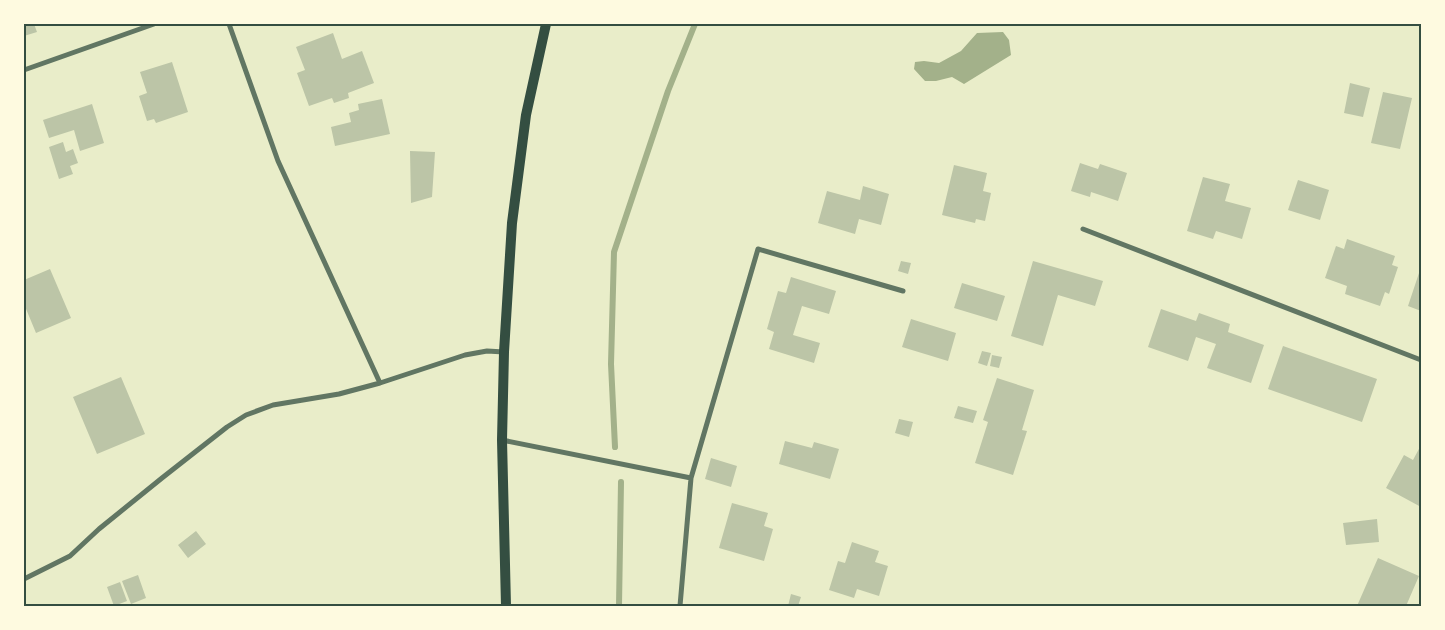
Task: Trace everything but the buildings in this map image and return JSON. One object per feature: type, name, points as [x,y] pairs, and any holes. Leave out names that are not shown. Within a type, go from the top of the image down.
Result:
[{"type":"main road","points":[[506,606],[502,440],[504,352],[512,223],[526,115],[546,24]]},
{"type":"street","points":[[24,70],[154,24]]},
{"type":"street","points":[[229,24],[278,161],[380,382]]},
{"type":"street","points":[[1083,229],[1421,360]]},
{"type":"street","points":[[680,606],[691,478],[758,249],[903,291]]},
{"type":"street","points":[[24,579],[70,556],[99,529],[162,478],[227,427],[246,415],[273,405],[339,394],[465,355],[487,351],[504,352]]},
{"type":"street","points":[[502,440],[691,478]]},
{"type":"shaded area","points":[[1003,32],[1009,40],[1011,55],[964,84],[952,77],[936,81],[925,81],[914,69],[915,62],[939,63],[961,51],[977,33]]},
{"type":"waterway","points":[[615,447],[611,364],[614,252],[668,91],[695,24]]},
{"type":"waterway","points":[[619,606],[621,482]]}]
